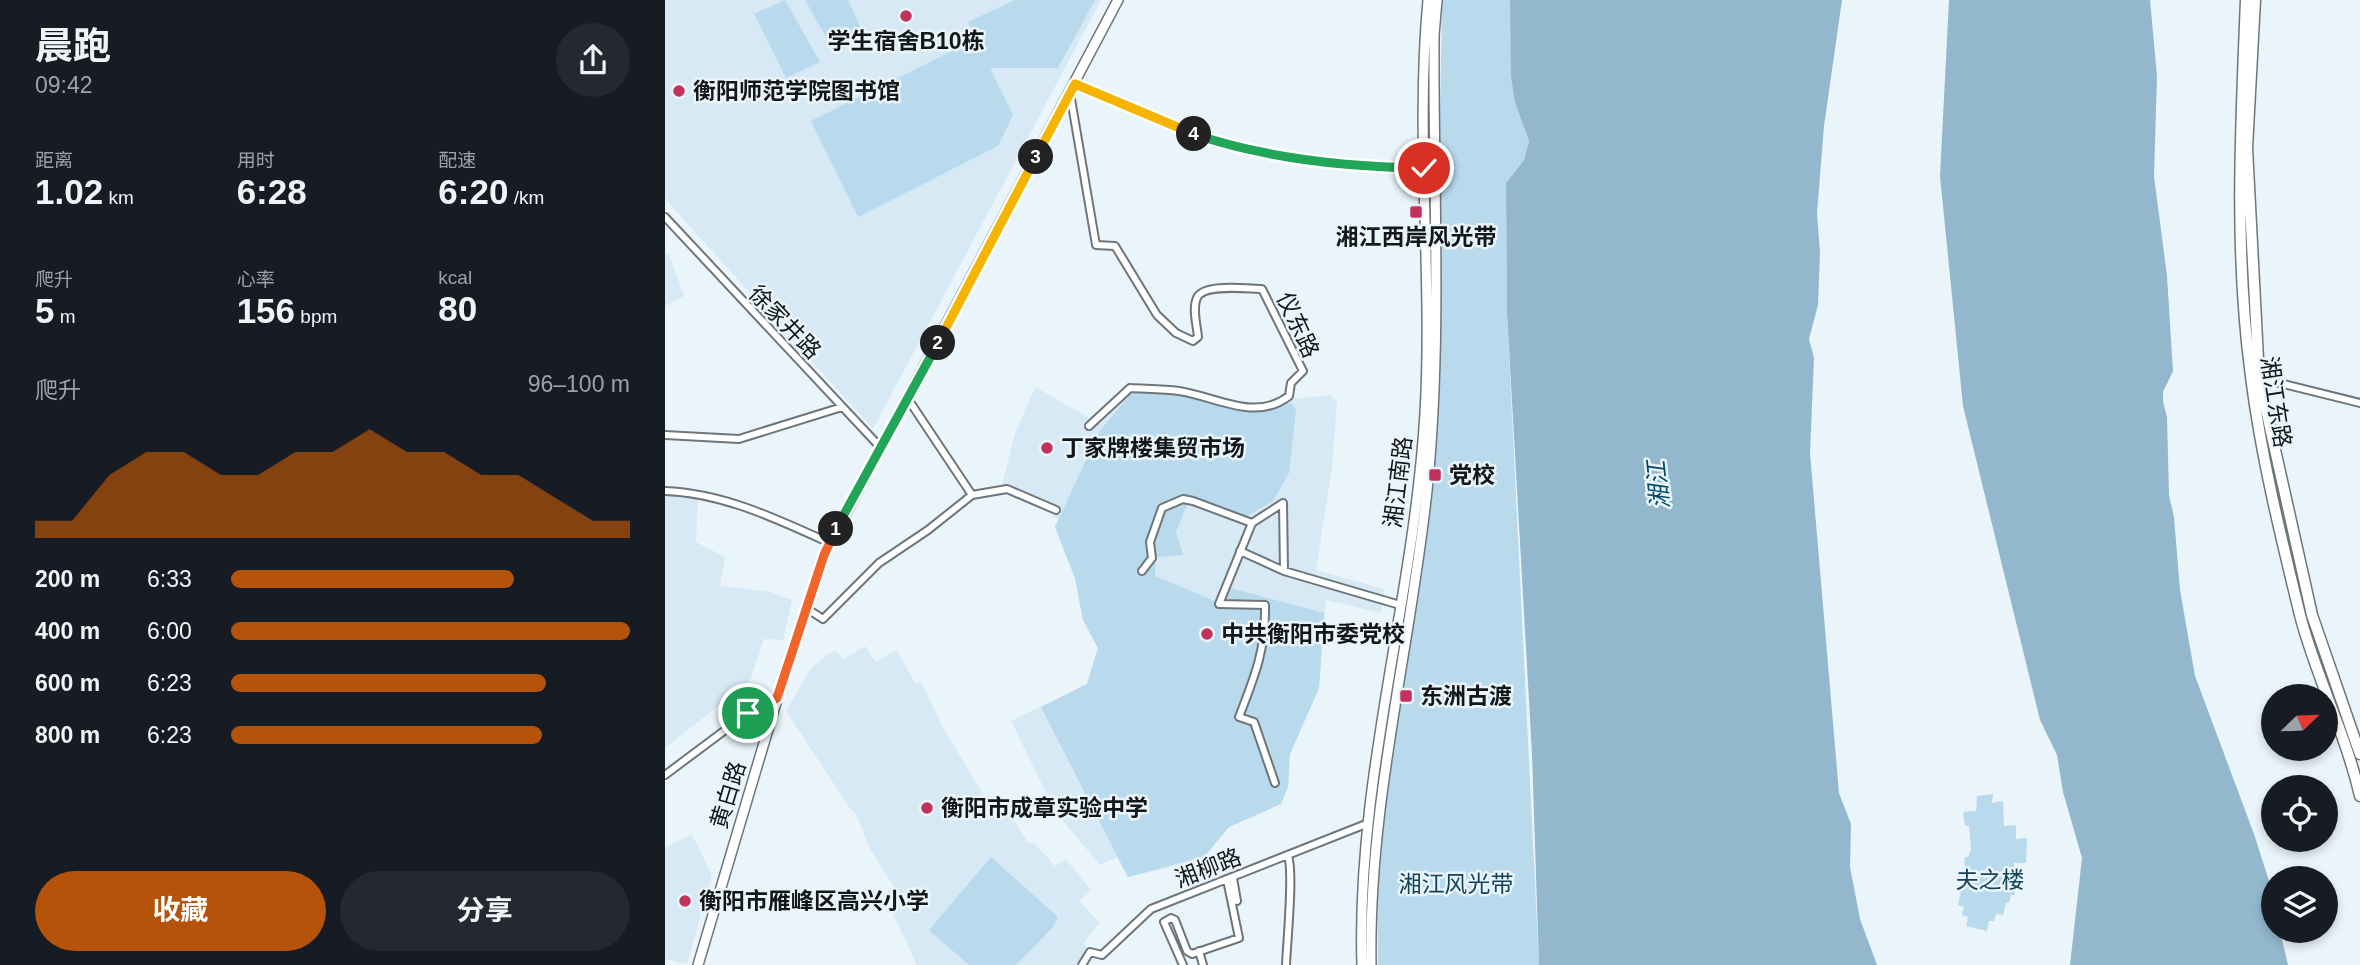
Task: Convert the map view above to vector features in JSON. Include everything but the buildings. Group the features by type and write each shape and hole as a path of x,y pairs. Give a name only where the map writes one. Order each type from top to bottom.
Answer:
{"main road":[{"name":"黄白路","path":"698,965 777,698 830,543 1118,0"},
{"name":"湘江南路","path":"1361,965 1360,916 1366,824 1419,483 1425,412 1424,168 1428,0"},
{"name":"湘江南路","path":"1371,965 1370,920 1379,800 1427,484 1434,412 1434,35 1437,0"},
{"name":"湘江东路","path":"2246,0 2240,149 2246,330 2251,377 2264,455 2301,618 2360,796"},
{"name":"湘江东路","path":"2255,0 2247,148 2259,378 2312,615 2360,754"}],"street":[{"path":"1075,84 1163,123 1219,143 1272,155 1384,167 1424,168"},
{"name":"仪东路","path":"1070,93 1096,245 1115,246 1157,315 1176,333 1193,341 1198,337 1196,306 1197,297 1202,291 1212,288 1262,289 1303,371 1291,383 1289,396 1275,407 1244,408 1180,391 1130,388 1089,426"},
{"name":"徐家井路","path":"665,217 881,448"},
{"path":"2259,378 2360,403"},
{"path":"908,399 972,495"},
{"path":"665,435 739,439 842,407"},
{"path":"806,608 823,619 879,563 928,530 972,495 1007,489 1056,510"},
{"path":"665,491 692,492 762,513 830,543"},
{"path":"1142,571 1152,558 1150,542 1162,508 1183,499 1252,523"},
{"path":"1275,783 1254,722 1239,717 1258,671 1266,640 1265,605 1219,604 1252,523 1283,503 1284,571"},
{"path":"1240,551 1284,571 1400,605"},
{"path":"665,775 748,713 777,698"},
{"name":"湘柳路","path":"1082,965 1090,952 1102,956 1151,909 1366,824"},
{"path":"1286,965 1288,885 1293,867 1288,856"},
{"path":"1183,965 1163,924 1165,920 1175,919 1187,951 1192,954 1239,938 1230,879"},
{"path":"1199,951 1203,965"}],"shaded area":[{"path":"665,0 1101,0 873,429 665,199"},
{"path":"669,254 684,296 665,306 665,255"},
{"name":"中共衡阳市委党校","path":"1035,387 1100,424 1134,390 1235,407 1248,413 1274,410 1294,399 1330,395 1337,402 1332,468 1316,570 1385,589 1381,613 1326,600 1319,688 1290,754 1288,787 1281,804 1229,827 1205,856 1171,867 1128,877 1117,857 1100,865 1056,813 1011,721 1087,684 1098,648 1083,620 1075,578 1055,527 1059,519 1052,517 1057,506 1002,485 1015,433"},
{"path":"665,492 698,495 696,542 725,557 720,586 767,591 792,600 783,640 764,639 750,681 665,748"},
{"name":"衡阳市成章实验中学","path":"865,646 876,662 896,650 916,684 921,681 942,726 990,805 1000,800 1028,842 1036,845 1055,866 1066,859 1091,891 1079,901 1100,923 1083,943 1088,949 1078,965 917,965 884,894 894,887 870,849 856,813 851,810 786,711 812,667 834,650 844,659"},
{"name":"衡阳市雁峰区高兴小学","path":"692,834 712,876 687,964 665,959 665,848"}],"green space":[{"path":"785,0 820,62 786,78 754,14"},
{"path":"805,0 848,0 866,39 835,53"},
{"path":"1015,0 1095,0 1058,68 990,68 1013,115 998,146 858,217 811,121 976,39 968,22"},
{"name":"湘江风光带","path":"1442,0 1510,0 1515,103 1529,141 1524,160 1506,183 1507,313 1539,965 1378,965 1377,870 1383,814 1434,467"},
{"name":"中共衡阳市委党校","path":"1134,390 1178,394 1237,409 1263,410 1291,403 1296,410 1289,473 1273,501 1247,516 1190,497 1176,532 1183,555 1156,557 1155,576 1217,602 1223,586 1324,613 1319,688 1290,754 1288,787 1281,804 1229,827 1205,856 1128,877 1041,707 1087,684 1098,648 1083,620 1075,578 1055,527 1099,432"},
{"name":"夫之楼","path":"1993,794 1992,803 2003,801 2004,826 2016,825 2016,839 2027,838 2026,863 2014,863 2017,883 2014,895 2011,895 2009,903 2006,903 2003,915 1996,914 1994,921 1989,921 1987,931 1966,926 1968,917 1962,915 1964,907 1958,905 1966,866 1965,857 1968,857 1971,850 1969,826 1965,826 1963,812 1976,811 1977,796"},
{"path":"991,857 1058,917 1053,927 1016,965 969,965 929,930"}],"water":[{"name":"湘江","path":"1510,0 1842,0 1824,126 1817,213 1820,253 1818,305 1809,339 1814,358 1810,453 1839,793 1851,824 1850,867 1860,919 1877,965 1539,965 1532,754 1507,313 1506,183 1524,160 1529,141 1515,103 1511,76"},
{"path":"1949,0 2150,0 2157,76 2154,176 2167,276 2173,371 2163,392 2163,401 2167,417 2169,495 2174,517 2180,590 2195,676 2264,866 2261,866 2261,943 2283,943 2288,965 2070,965 2082,858 2063,792 2057,755 2040,720 1963,406 1940,176"}],"place":[{"name":"学生宿舍B10栋","path":"906,16"},
{"name":"衡阳师范学院图书馆","path":"679,91"},
{"name":"湘江西岸风光带","path":"1416,212"},
{"name":"丁家牌楼集贸市场","path":"1047,448"},
{"name":"党校","path":"1435,475"},
{"name":"中共衡阳市委党校","path":"1207,634"},
{"name":"东洲古渡","path":"1406,696"},
{"name":"衡阳市成章实验中学","path":"927,808"},
{"name":"衡阳市雁峰区高兴小学","path":"685,901"}],"route":[{"path":"748,713 777,698 824,555 1075,84 1163,123 1219,143 1272,155 1384,167 1424,168"}]}
